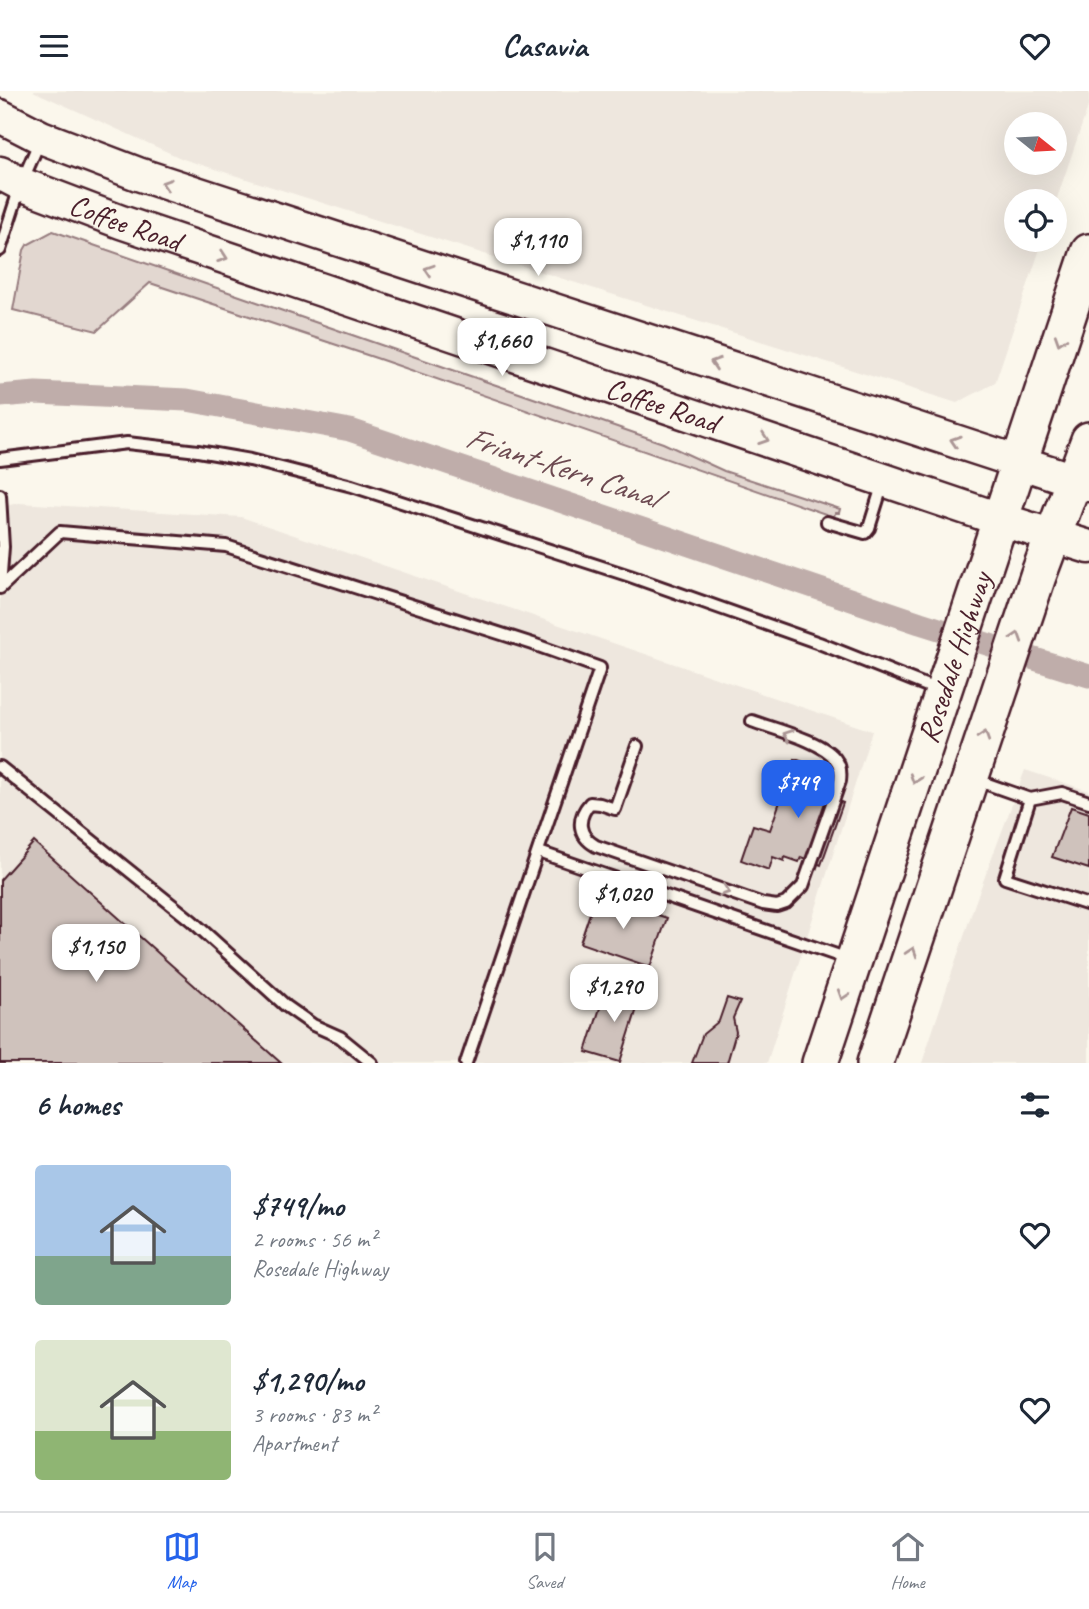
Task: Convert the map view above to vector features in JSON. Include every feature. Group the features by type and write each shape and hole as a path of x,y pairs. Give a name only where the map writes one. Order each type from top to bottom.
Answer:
{"main road":[{"name":"Coffee Road","path":"0,116 41,137 138,174 1082,483"},
{"name":"Coffee Road","path":"10,179 121,222 1089,547"},
{"name":"Rosedale Highway","path":"820,1063 1089,252"},
{"name":"Rosedale Highway","path":"875,1063 1032,593 1054,536 1082,483 1089,440"}],"lane":[{"path":"0,250 10,179 41,137"},
{"path":"0,460 127,443 198,451 276,466 352,486 630,576 820,643 948,680"},
{"path":"827,522 865,533 883,480"},
{"path":"0,495 3,547 0,588"},
{"path":"0,588 61,532 226,546 600,668 466,1063"},
{"path":"637,746 615,809 590,803 579,828 583,837 596,846 763,904 777,906 786,903 803,886 840,781 841,770 838,761 824,748 751,721"},
{"path":"0,767 192,921 286,1006 313,1025 340,1037 372,1063"},
{"path":"970,778 1030,799 1062,793 1089,802"},
{"path":"1030,799 1005,878 1089,905"},
{"path":"539,852 854,961"}],"shaded area":[{"path":"33,91 1089,91 1089,104 1068,166 1068,112 1004,112 1004,175 1065,175 1060,189 1004,189 1004,252 1039,252 995,383 957,403 183,159"},
{"path":"53,231 663,443 724,471 840,509 839,513 835,513 834,517 379,359 150,283 97,331 13,310 24,250 27,245"},
{"path":"19,503 241,517 872,731 767,1063 0,1063 0,507"},
{"path":"1025,770 1089,791 1089,1063 922,1063 975,903"}],"building":[{"path":"795,759 837,774 828,798 843,803 821,865 801,857 799,862 785,857 784,861 773,857 769,870 741,860 753,825 770,830"},
{"path":"1071,807 1089,813 1089,869 1052,857"},
{"path":"34,842 281,1063 0,1063 0,880"},
{"path":"596,895 667,918 650,967 580,943"},
{"path":"607,986 641,996 620,1062 586,1052"},
{"path":"727,998 740,1002 733,1018 736,1032 727,1063 692,1063 703,1034 719,1021"}],"waterway":[{"name":"Friant-Kern Canal","path":"0,396 36,393 187,400 350,430 920,623 1089,676"}]}
